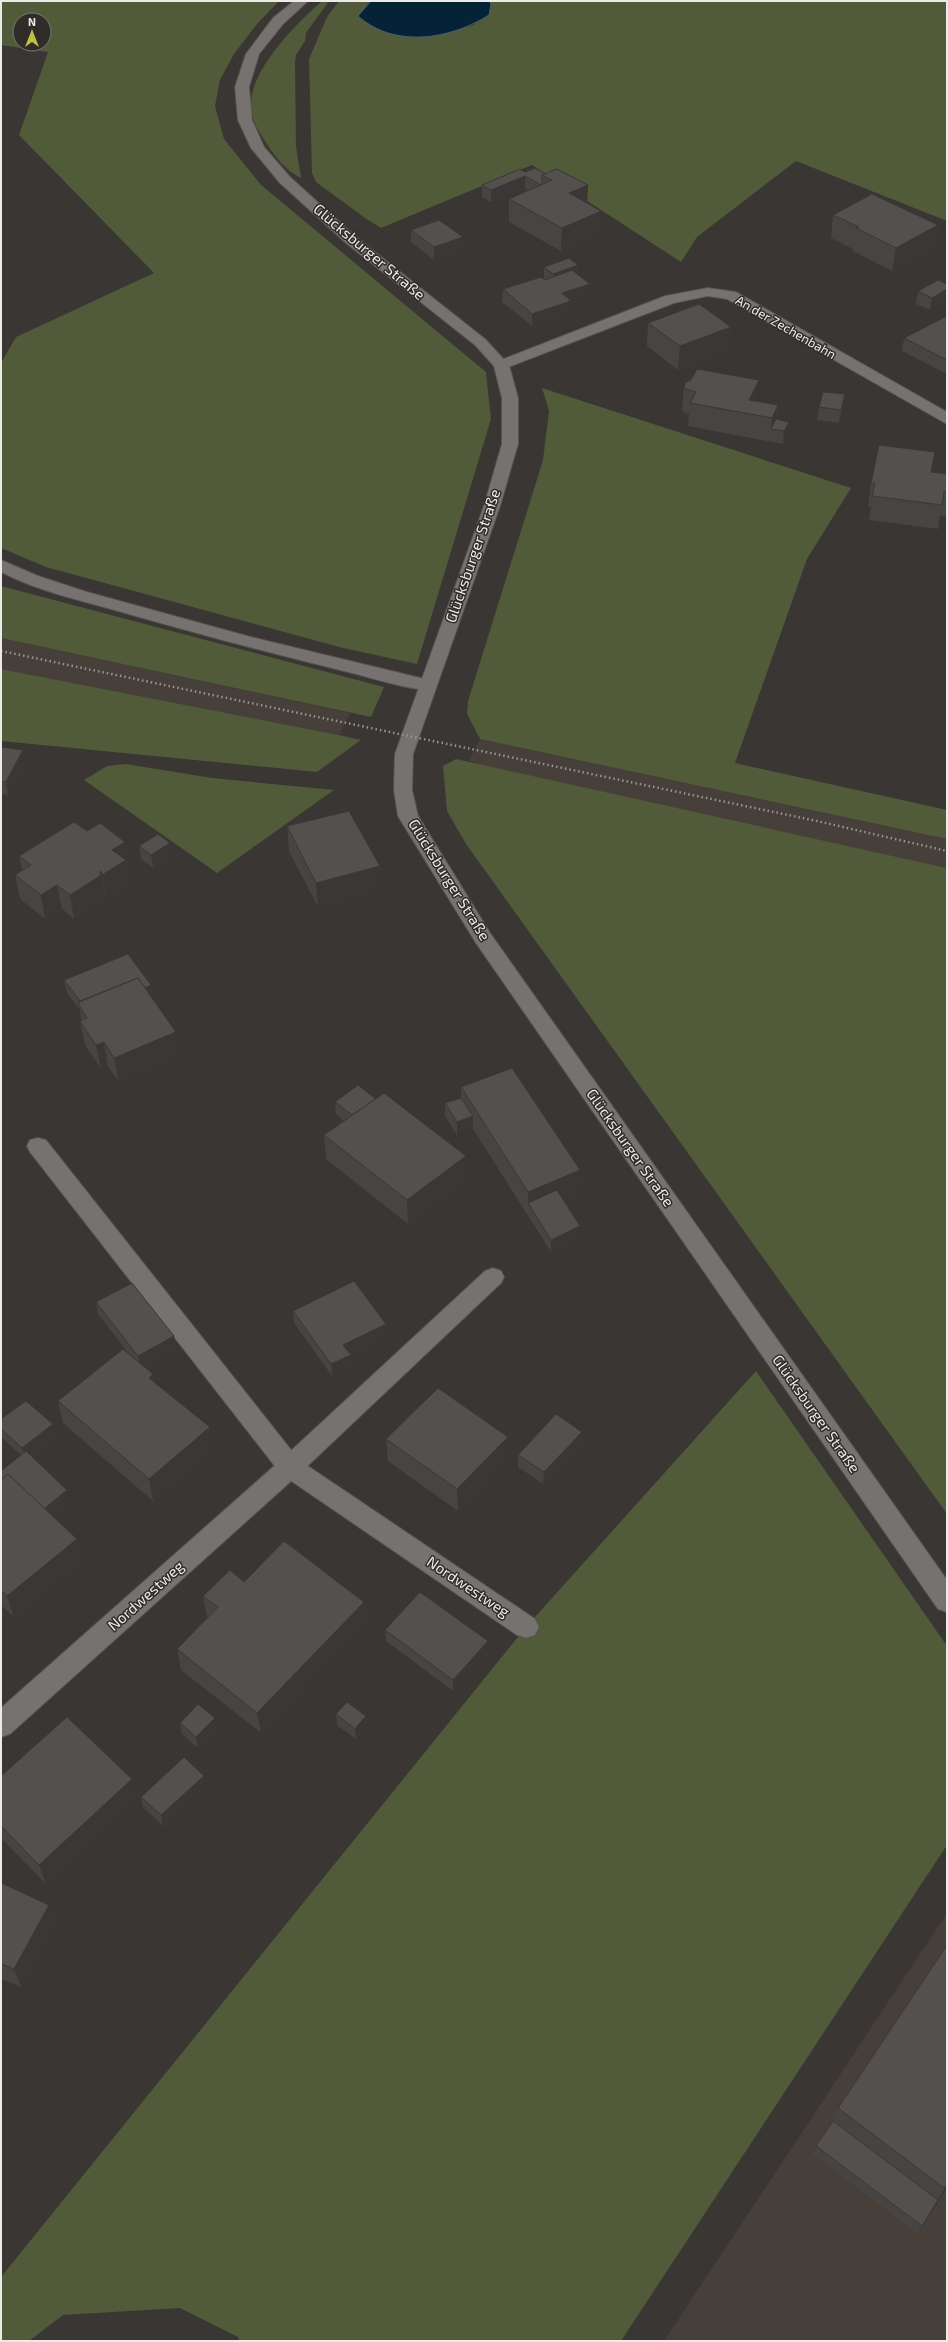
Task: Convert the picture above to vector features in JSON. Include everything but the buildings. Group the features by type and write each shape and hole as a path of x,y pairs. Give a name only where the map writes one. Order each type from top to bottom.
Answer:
{"main road":[{"name":"Glücksburger Straße","path":"302,1 278,21 253,54 242,86 245,120 258,148 285,180 351,240 480,342 501,365 510,398 510,444 492,506 427,685 404,754 403,790 408,816 483,938 947,1601"},
{"name":"An der Zechenbahn","path":"501,365 670,299 708,292 731,295 947,419"},
{"path":"1,565 20,576 59,589 181,624 427,685"},
{"path":"38,1146 290,1467"},
{"name":"Nordwestweg","path":"1,1725 290,1467 493,1278"},
{"name":"Nordwestweg","path":"290,1467 526,1627"}],"shaded area":[{"path":"1,638 350,713 339,735 1,669"},
{"path":"480,739 947,839 947,868 469,761"},
{"path":"947,1913 947,2341 664,2341"}],"green space":[{"path":"1,1 279,1 257,24 234,54 220,80 215,106 224,139 261,185 486,372 491,419 417,664 343,648 46,567 1,548 1,363 16,337 154,273 19,135 48,52 52,52 52,12 12,12 12,47 1,45"},
{"path":"322,1 329,1 306,33 305,41 296,55 295,63 296,146 301,178 282,164 259,132 251,108 252,94 257,79 265,64 276,49 287,35"},
{"path":"339,1 371,1 366,5 429,37 474,25 491,4 489,1 947,1 947,221 796,161 697,237 681,262 532,165 381,228 316,182 312,173 309,59 327,17"},
{"path":"542,388 851,488 807,559 735,763 947,810 947,839 480,739 467,714 468,701 543,460 549,411"},
{"path":"1,586 384,687 371,717 1,638"},
{"path":"1,669 361,740 317,772 1,741"},
{"path":"456,759 947,868 947,1514 466,844 447,811 443,766"},
{"path":"126,764 212,778 334,790 217,873 84,780 107,766"},
{"path":"756,1371 947,1646 947,1845 621,2341 239,2341 238,2337 180,2308 63,2315 29,2341 1,2341 1,2277 526,1627"}],"water":[{"path":"371,1 489,1 491,4 489,15 458,30 441,35 406,37 389,33 373,26 358,16"}],"railway":[{"path":"1,651 817,821 947,851"}]}
